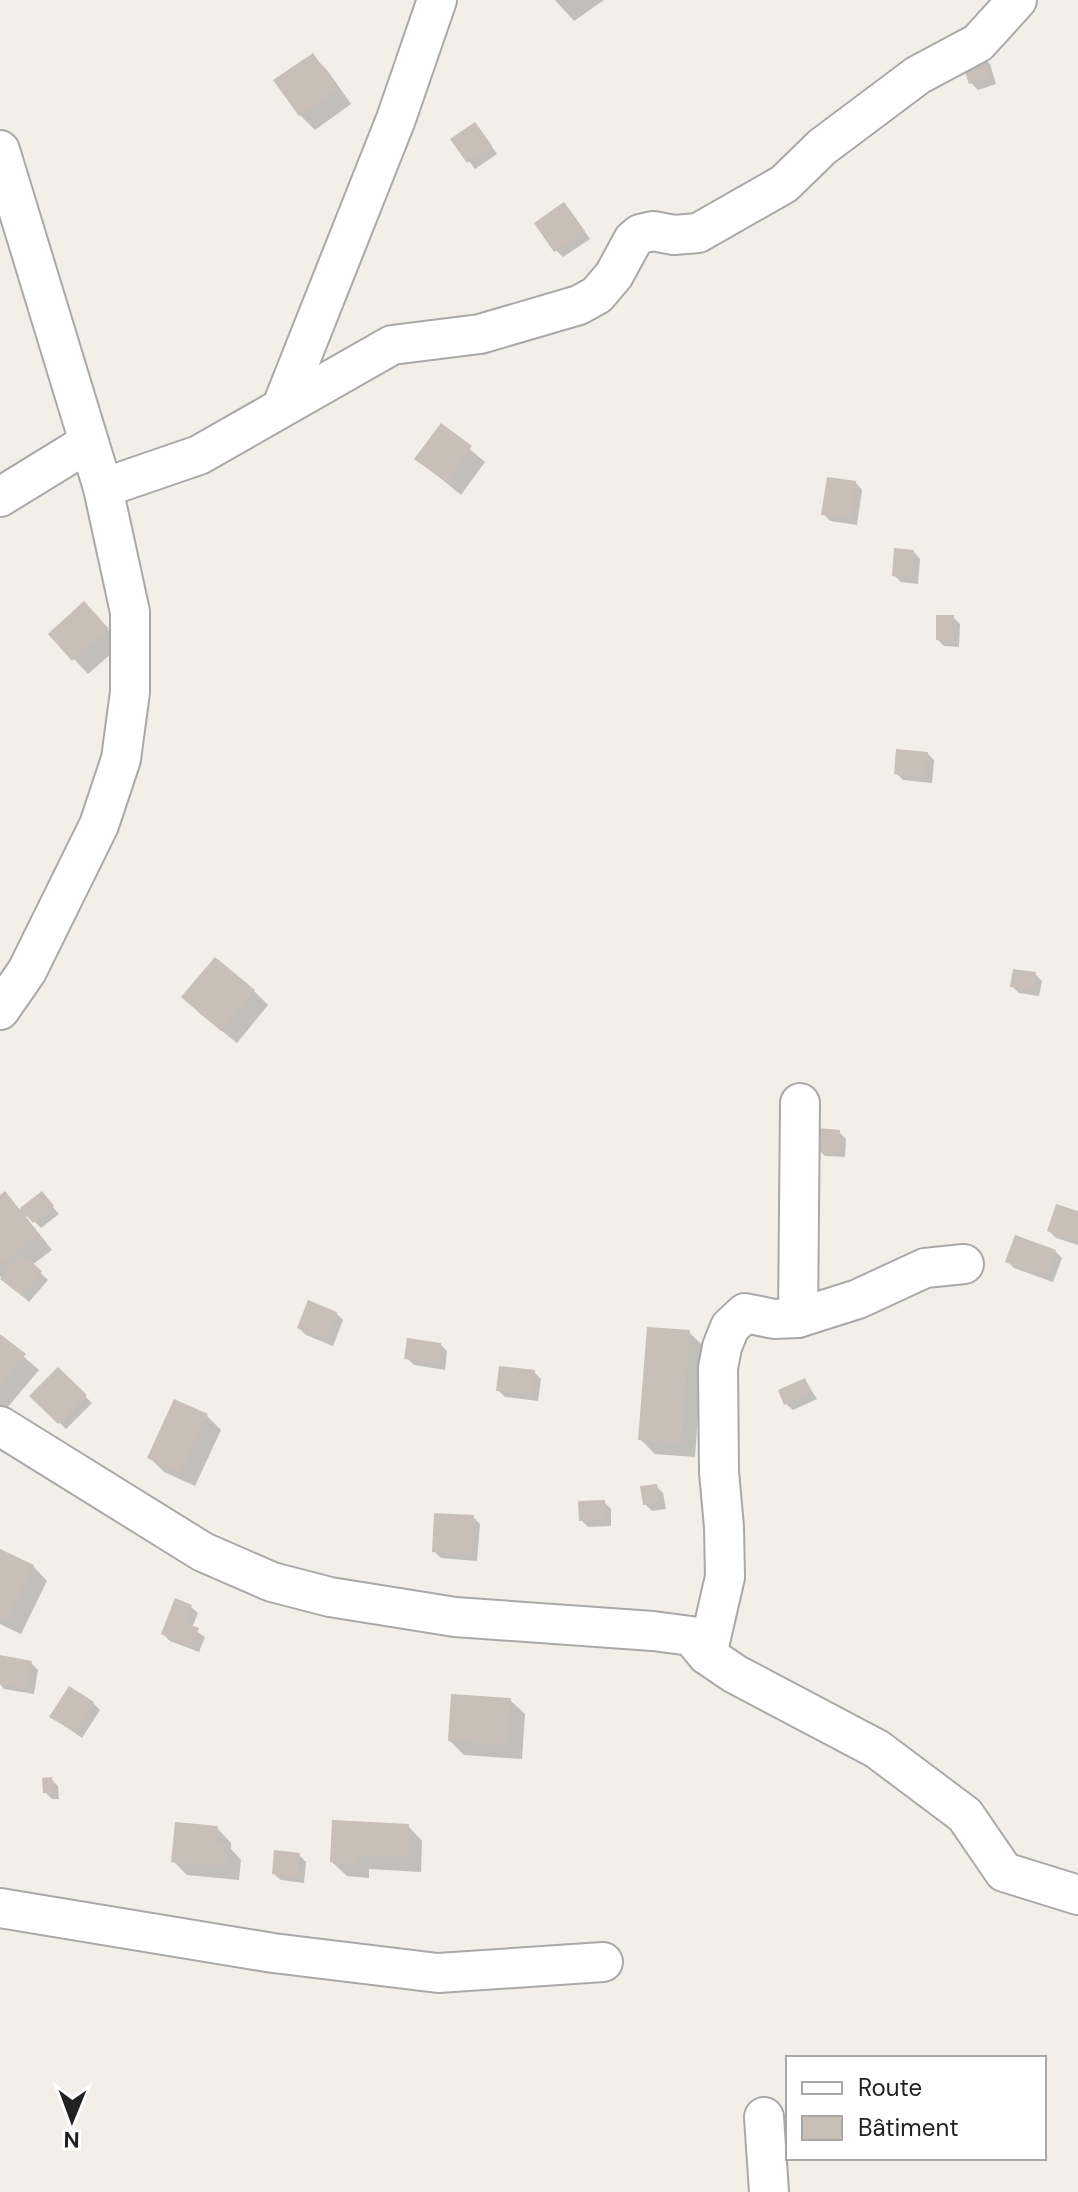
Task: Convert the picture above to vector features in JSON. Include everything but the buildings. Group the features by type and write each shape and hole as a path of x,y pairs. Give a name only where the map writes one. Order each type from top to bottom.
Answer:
{"street":[{"path":"282,406 396,119 437,0"},
{"path":"103,488 199,455 392,345 480,334 579,305 597,295 640,234 653,231 674,235 698,233 784,184 822,147 918,75 978,43 1017,0"},
{"path":"0,150 103,488 130,612 130,692 121,759 99,825 27,971 0,1010"},
{"path":"0,497 88,443"},
{"path":"798,1318 800,1103"},
{"path":"707,1655 725,1577 719,1472 718,1368 730,1327 745,1313 774,1319 798,1318 858,1299 925,1268 964,1264"},
{"path":"0,1426 203,1552 272,1582 330,1597 455,1617 691,1636 707,1655 735,1674 877,1749 965,1815 1004,1872 1078,1895"},
{"path":"0,1908 273,1953 438,1973 603,1962"},
{"path":"764,2117 769,2192"}]}
